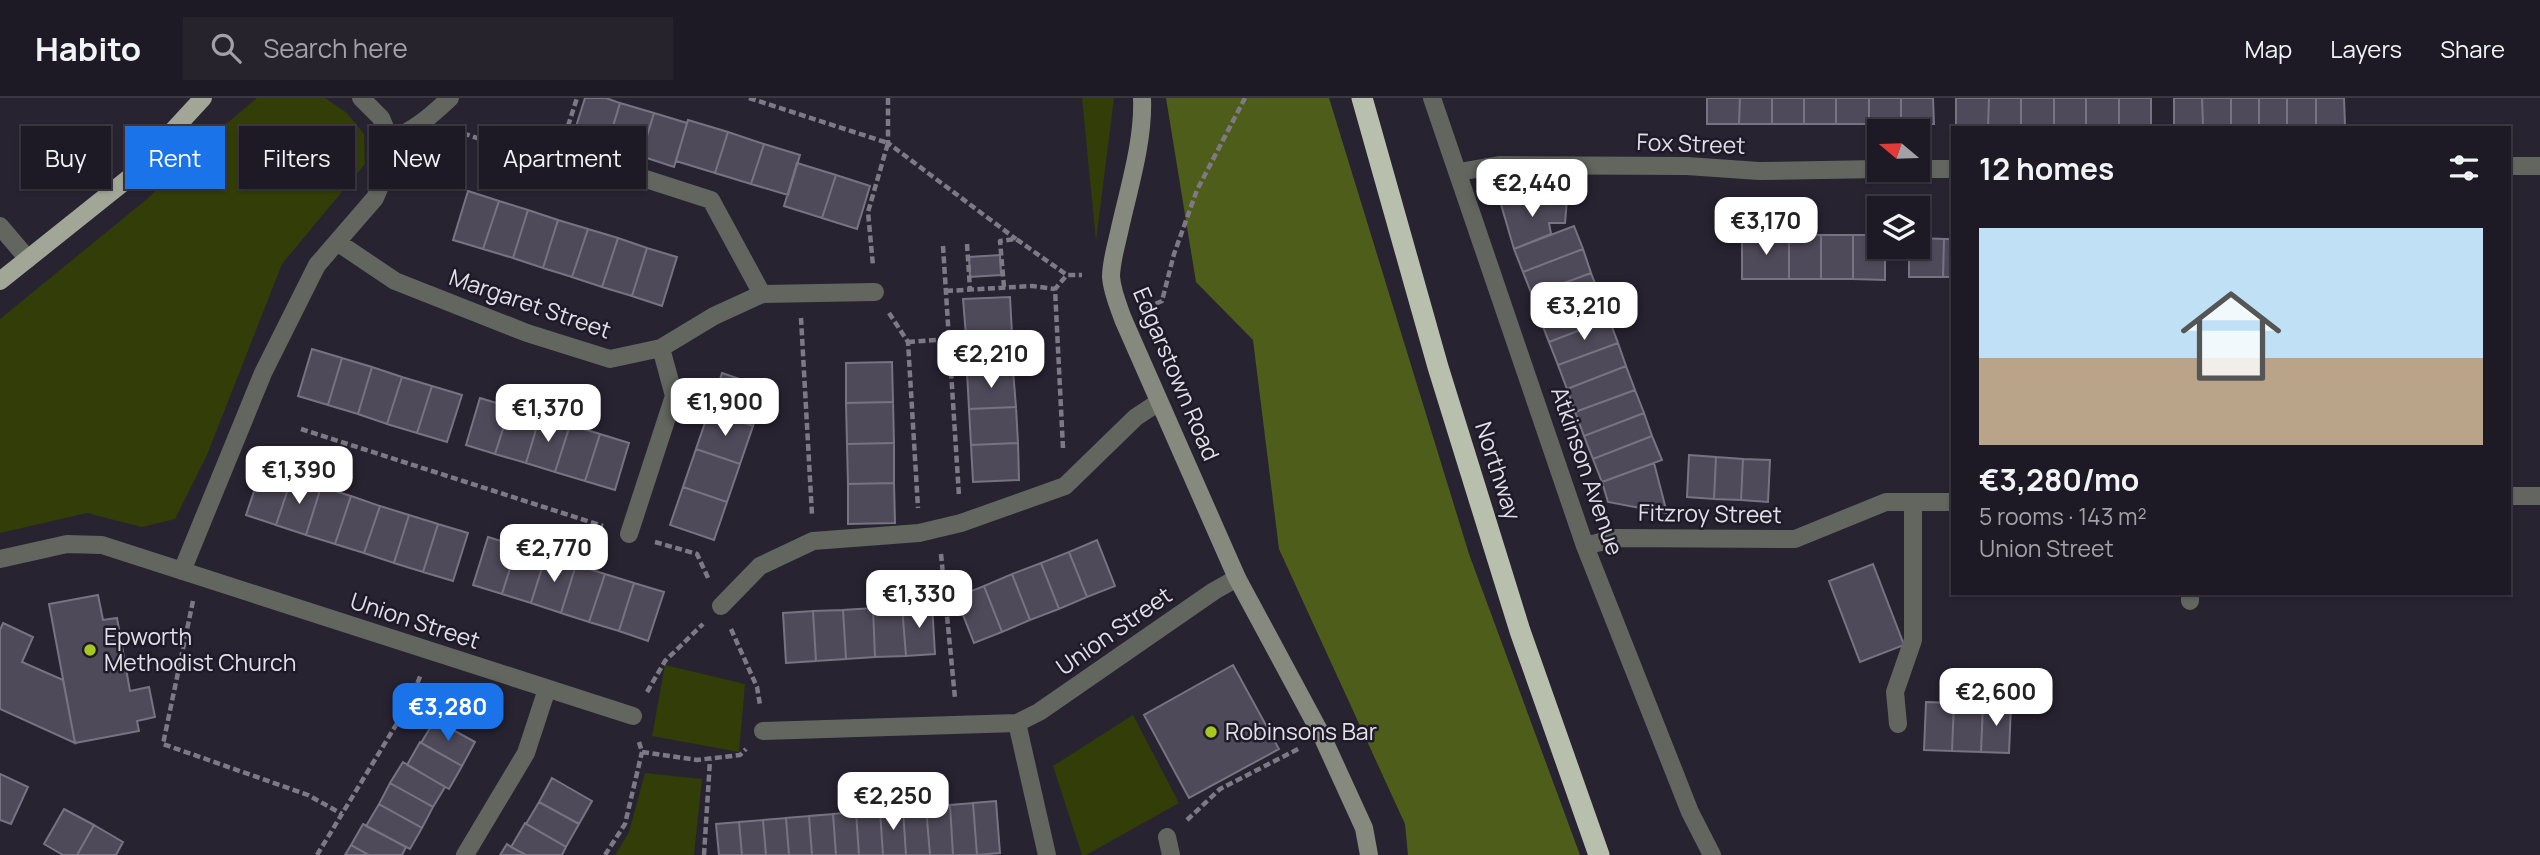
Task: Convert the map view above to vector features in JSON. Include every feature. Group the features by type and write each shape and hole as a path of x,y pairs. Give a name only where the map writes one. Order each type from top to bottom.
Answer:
{"highway":[{"name":"Northway","path":"1362,98 1438,367 1520,631 1599,855"}],"main road":[{"path":"0,281 129,178 203,98"},
{"name":"Edgarstown Road","path":"1142,98 1134,166 1111,276 1123,319 1237,578 1322,736 1364,828 1369,855"}],"street":[{"path":"361,98 381,118 384,126"},
{"path":"418,126 450,98"},
{"name":"Atkinson Avenue","path":"1432,98 1585,545 1690,811 1712,855"},
{"name":"Fox Street","path":"1459,172 1499,165 1687,166 1759,171 1867,169"},
{"path":"2511,166 2540,166"},
{"path":"1930,169 1951,169"},
{"path":"646,179 711,200 762,294"},
{"path":"190,574 263,373 317,265 375,198 379,189"},
{"path":"0,226 28,259"},
{"name":"Margaret Street","path":"337,242 395,281 527,333 610,359 661,348 714,316 762,294 876,292"},
{"path":"629,534 674,396 661,348"},
{"path":"721,606 760,566 813,541 919,533 961,523 1069,483 1136,418 1159,402"},
{"path":"2511,496 2540,496"},
{"name":"Fitzroy Street","path":"1585,545 1616,538 1794,540 1886,502 1951,502"},
{"path":"1898,724 1895,692 1913,640 1913,502"},
{"name":"Union Street","path":"0,559 67,544 102,545 633,716"},
{"name":"Union Street","path":"763,731 1017,723 1039,712 1214,591 1237,578"},
{"path":"466,855 526,753 547,689"},
{"path":"1017,723 1047,855"}],"path":[{"path":"749,98 888,143 1067,275 1082,275"},
{"path":"888,98 888,143 868,212 876,292 908,342 919,533"},
{"path":"1123,319 1162,301 1174,254 1198,190 1245,98"},
{"path":"426,121 479,139"},
{"path":"1004,287 1000,241 1016,239"},
{"path":"967,244 970,289"},
{"path":"943,246 961,523"},
{"path":"1067,275 1055,289 1065,473 1069,483"},
{"path":"946,291 1032,286 1055,289"},
{"path":"800,295 813,541"},
{"path":"908,342 949,339"},
{"path":"301,429 697,554 757,687 763,731 740,755 710,760 642,752"},
{"path":"939,528 958,726"},
{"path":"190,574 163,744 308,795 342,814"},
{"path":"606,855 625,824 642,752 633,716 665,661 721,606"},
{"path":"317,855 410,702 430,652"},
{"path":"1169,846 1220,789 1322,736"},
{"path":"704,855 710,760"}],"green space":[{"path":"257,98 325,98 347,113 364,134 365,164 355,176 355,126 239,126 239,189 344,189 282,264 207,455 175,519 142,527 87,513 0,533 0,319 157,189 225,189 224,126"},
{"path":"1082,98 1114,98 1096,241"},
{"path":"1166,98 1329,98 1469,554 1580,855 1408,855 1405,824 1279,549 1253,340 1196,282"},
{"path":"665,665 745,684 739,752 652,736"},
{"path":"1133,715 1179,803 1082,855 1053,766"},
{"path":"645,773 702,779 694,855 615,855 629,832"}],"building":[{"path":"585,98 606,98 620,103 613,126 576,126"},
{"path":"1707,98 1740,98 1739,124 1707,124"},
{"path":"1740,98 1772,98 1772,124 1739,124"},
{"path":"1772,98 1804,98 1804,124 1772,124"},
{"path":"1804,98 1836,98 1836,124 1804,124"},
{"path":"1836,98 1869,98 1867,124 1836,124"},
{"path":"1869,98 1901,98 1901,119 1869,119"},
{"path":"1901,98 1933,98 1934,124 1930,124 1930,119 1901,119"},
{"path":"1956,98 1989,98 1988,126 1956,126"},
{"path":"1989,98 2021,98 2021,126 1988,126"},
{"path":"2021,98 2054,98 2054,126 2021,126"},
{"path":"2054,98 2086,98 2086,126 2054,126"},
{"path":"2086,98 2119,98 2119,126 2086,126"},
{"path":"2119,98 2151,98 2151,126 2119,126"},
{"path":"2174,98 2202,98 2203,125 2174,126"},
{"path":"2202,98 2231,98 2231,125 2203,125"},
{"path":"2231,98 2259,98 2259,125 2231,125"},
{"path":"2259,98 2287,98 2287,125 2259,125"},
{"path":"2287,98 2316,98 2316,125 2287,125"},
{"path":"2316,98 2344,98 2345,125 2316,125"},
{"path":"620,103 654,113 646,139 646,126 613,126"},
{"path":"654,113 687,123 674,167 646,158 646,139"},
{"path":"688,120 728,132 715,173 676,161"},
{"path":"728,132 764,144 751,184 715,173"},
{"path":"764,144 800,155 788,195 751,184"},
{"path":"797,163 836,175 822,218 784,206"},
{"path":"836,175 870,186 857,229 822,218"},
{"path":"468,191 499,201 483,249 453,240"},
{"path":"1567,199 1565,223 1549,223 1551,234 1514,249 1500,201"},
{"path":"499,201 528,210 513,258 483,249"},
{"path":"528,210 558,220 543,268 513,258"},
{"path":"558,220 588,229 572,277 543,268"},
{"path":"1574,226 1583,249 1523,272 1514,249"},
{"path":"588,229 618,238 602,287 572,277"},
{"path":"1742,235 1789,235 1789,279 1742,279"},
{"path":"1789,235 1821,235 1821,279 1789,279"},
{"path":"1821,235 1853,235 1853,279 1821,279"},
{"path":"1853,235 1867,235 1867,259 1885,259 1885,280 1853,279"},
{"path":"618,238 647,248 632,296 602,287"},
{"path":"1930,238 1944,239 1943,277 1909,277 1909,259 1930,259"},
{"path":"1944,239 1951,239 1951,277 1943,277"},
{"path":"647,248 677,257 662,306 632,296"},
{"path":"1583,249 1591,273 1532,295 1523,272"},
{"path":"1000,255 1001,275 970,277 969,257"},
{"path":"1591,273 1600,296 1540,319 1532,295"},
{"path":"1600,296 1609,319 1549,342 1540,319"},
{"path":"1010,297 1012,334 966,336 963,299"},
{"path":"1609,319 1618,343 1558,365 1549,342"},
{"path":"1012,334 1013,370 967,372 966,336"},
{"path":"1618,343 1626,366 1567,389 1558,365"},
{"path":"312,349 342,358 328,405 298,396"},
{"path":"342,358 372,367 358,414 328,405"},
{"path":"892,362 893,402 846,403 846,363"},
{"path":"1626,366 1635,390 1575,412 1567,389"},
{"path":"372,367 402,377 387,424 358,414"},
{"path":"1013,370 1016,407 969,409 967,372"},
{"path":"722,373 766,388 753,426 709,411"},
{"path":"402,377 432,386 417,433 387,424"},
{"path":"432,386 462,395 447,442 417,433"},
{"path":"1635,390 1644,413 1584,436 1575,412"},
{"path":"480,398 510,407 495,454 466,445"},
{"path":"893,402 894,443 847,444 846,403"},
{"path":"510,407 540,416 526,463 495,454"},
{"path":"1016,407 1018,443 971,445 969,409"},
{"path":"709,411 753,426 740,464 696,449"},
{"path":"1644,413 1652,436 1593,459 1584,436"},
{"path":"540,416 570,425 555,472 526,463"},
{"path":"570,425 600,434 585,481 555,472"},
{"path":"600,434 629,443 615,490 585,481"},
{"path":"1652,436 1662,460 1602,482 1593,459"},
{"path":"894,443 894,483 848,484 847,444"},
{"path":"1018,443 1019,480 973,482 971,445"},
{"path":"696,449 740,464 727,502 683,487"},
{"path":"1689,455 1716,457 1714,499 1687,497"},
{"path":"1716,457 1743,459 1741,500 1714,499"},
{"path":"1743,459 1770,460 1768,502 1741,500"},
{"path":"1654,463 1667,513 1608,502 1602,482"},
{"path":"262,468 292,477 276,525 246,515"},
{"path":"292,477 321,487 306,535 276,525"},
{"path":"894,483 895,523 848,524 848,484"},
{"path":"321,487 351,496 335,544 306,535"},
{"path":"683,487 727,502 714,540 670,525"},
{"path":"351,496 380,506 364,553 335,544"},
{"path":"380,506 409,515 394,563 364,553"},
{"path":"409,515 438,524 423,572 394,563"},
{"path":"438,524 468,533 453,581 423,572"},
{"path":"488,537 517,546 502,594 473,585"},
{"path":"1097,540 1115,586 1087,597 1069,552"},
{"path":"517,546 546,555 531,603 502,594"},
{"path":"1069,552 1087,597 1059,609 1041,563"},
{"path":"546,555 576,565 561,613 531,603"},
{"path":"1041,563 1059,609 1030,620 1012,574"},
{"path":"1873,564 1904,645 1860,662 1829,581"},
{"path":"576,565 605,574 589,622 561,613"},
{"path":"605,574 634,583 619,631 589,622"},
{"path":"1012,574 1030,620 1002,632 984,586"},
{"path":"634,583 664,592 648,641 619,631"},
{"path":"984,586 1002,632 974,643 956,597"},
{"name":"Epworth Methodist Church","path":"98,595 103,620 117,618 130,691 149,687 155,717 137,721 139,731 75,743 49,604"},
{"path":"932,604 935,654 906,656 902,606"},
{"path":"902,606 906,656 875,657 873,608"},
{"path":"873,608 875,657 846,659 843,610"},
{"path":"843,610 846,659 816,661 813,611"},
{"path":"813,611 816,661 786,663 783,613"},
{"path":"3,623 33,637 22,662 63,680 75,743 0,709 0,630"},
{"name":"Robinsons Bar","path":"1233,665 1279,749 1189,798 1144,715"},
{"path":"1926,702 1954,703 1952,751 1924,750"},
{"path":"1954,703 1983,704 1981,752 1952,751"},
{"path":"1983,704 2011,705 2009,753 1981,752"},
{"path":"435,720 475,742 462,766 421,743"},
{"path":"420,742 462,766 449,789 407,765"},
{"path":"403,762 445,787 433,807 390,783"},
{"path":"0,774 28,787 11,824 0,820"},
{"path":"552,778 592,801 579,824 539,802"},
{"path":"390,783 433,807 422,828 379,804"},
{"path":"996,801 1000,853 977,855 973,803"},
{"path":"539,802 579,824 566,847 526,824"},
{"path":"973,803 977,855 953,855 950,805"},
{"path":"379,804 422,828 410,849 366,826"},
{"path":"950,805 953,855 930,855 926,807"},
{"path":"926,807 930,855 906,855 903,809"},
{"path":"64,809 94,825 77,855 63,855 44,844"},
{"path":"903,809 906,855 883,855 880,811"},
{"path":"880,811 883,855 859,855 856,812"},
{"path":"856,812 859,855 836,855 833,814"},
{"path":"833,814 836,855 812,855 809,816"},
{"path":"809,816 812,855 789,855 786,818"},
{"path":"786,818 789,855 766,855 763,820"},
{"path":"763,820 766,855 742,855 739,822"},
{"path":"739,822 742,855 719,855 716,824"},
{"path":"525,823 566,847 562,855 526,855 511,847"},
{"path":"363,824 406,847 402,855 369,855 351,845"},
{"path":"94,825 123,842 116,855 77,855"},
{"path":"507,844 511,847 526,855 500,855"},
{"path":"351,845 369,855 345,855"}],"place":[{"name":"Epworth Methodist Church","path":"90,650"},
{"name":"Robinsons Bar","path":"1211,732"}]}
